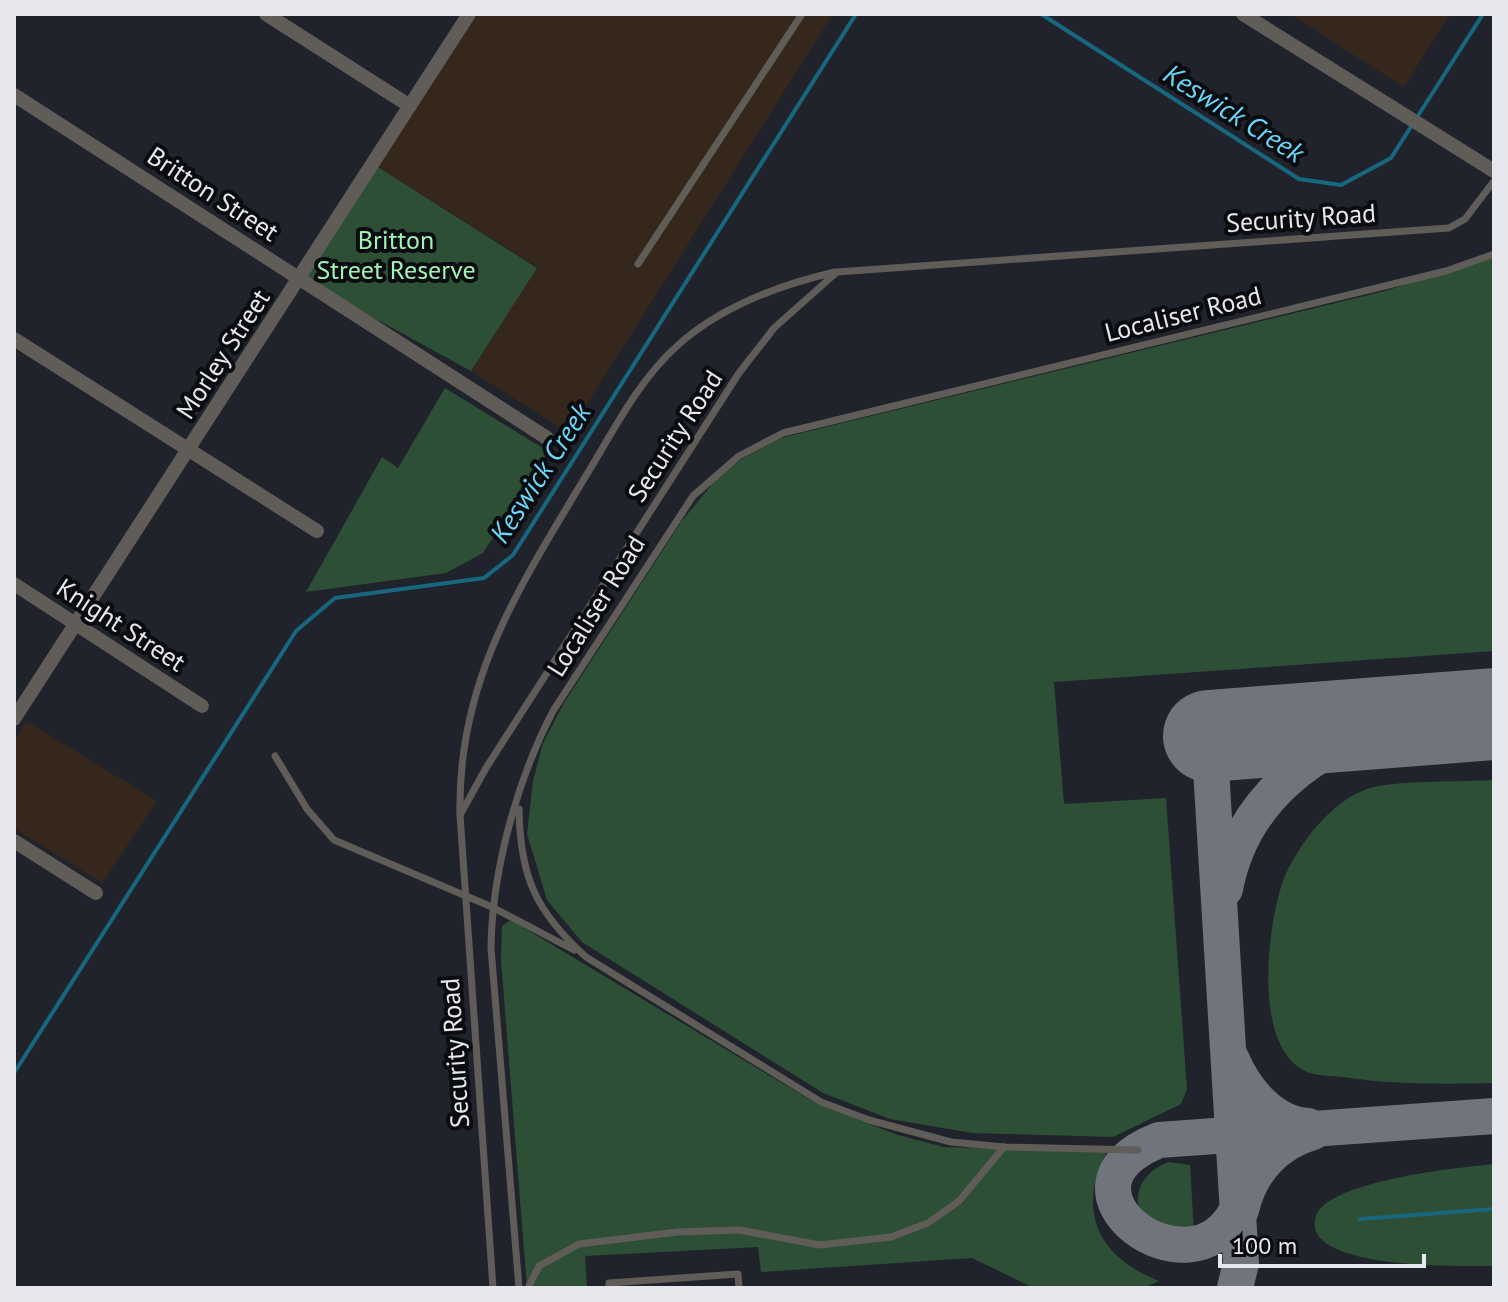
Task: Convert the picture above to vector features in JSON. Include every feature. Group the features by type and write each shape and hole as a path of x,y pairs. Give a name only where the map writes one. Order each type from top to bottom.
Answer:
{"street":[{"path":"266,14 410,106"},
{"name":"Morley Street","path":"14,719 469,14"},
{"path":"1248,15 1494,171"},
{"name":"Britton Street","path":"14,95 547,438"},
{"path":"14,339 317,531"},
{"name":"Knight Street","path":"14,584 202,706"},
{"path":"14,841 96,893"}],"lane":[{"path":"638,264 802,14"},
{"name":"Security Road","path":"493,1288 463,894 460,815 486,768 739,373 774,328 837,272 1449,228 1465,219 1494,181"},
{"name":"Localiser Road","path":"519,1288 491,948 492,907 536,743 553,711 671,526 715,474 761,443 825,422 1446,271 1494,254"},
{"path":"460,815 462,744 492,644 514,597 638,391 678,345 731,309 801,280 837,272"},
{"path":"275,756 307,809 334,840 492,907 586,957 821,1102 915,1134 1004,1147 1138,1150"},
{"path":"519,802 522,856 537,901 558,931 586,957"},
{"path":"528,1288 539,1266 579,1244 677,1232 739,1230 820,1245 891,1237 928,1223 952,1207 1004,1147"},
{"path":"609,1288 609,1283 738,1274 739,1288"}],"shaded area":[{"path":"471,14 833,14 569,433 471,371 537,267 373,164"},
{"path":"1290,14 1450,14 1404,87"},
{"path":"26,721 157,801 102,883 14,828 14,741"}],"green space":[{"name":"Britton Street Reserve","path":"373,164 537,268 471,371 301,278"},
{"path":"1494,257 1494,651 1054,682 1064,804 1166,798 1187,1089 1181,1104 1113,1137 972,1133 890,1119 823,1093 582,942 547,900 527,834 533,781 543,743 564,703 681,522 714,482 742,459 781,438 1385,291"},
{"path":"445,388 549,452 483,553 446,573 306,592 382,457 398,468"},
{"path":"1494,780 1494,1083 1400,1083 1307,1072 1290,1059 1278,1038 1268,985 1277,901 1297,854 1328,814 1367,789 1410,783"},
{"path":"511,920 817,1104 898,1135 944,1147 1107,1152 1093,1194 1098,1230 1121,1259 1159,1281 1143,1288 1034,1288 972,1258 761,1272 758,1247 585,1256 587,1288 527,1288 501,960 502,926"},
{"path":"1169,1162 1190,1165 1194,1232 1175,1235 1160,1232 1148,1224 1140,1212 1138,1198 1141,1184 1152,1172"},
{"path":"1494,1164 1494,1266 1388,1262 1332,1247 1317,1234 1316,1216 1325,1204 1344,1194 1397,1178"}],"waterway":[{"name":"Keswick Creek","path":"14,1073 296,631 335,598 484,578 513,555 856,14"},
{"name":"Keswick Creek","path":"1041,14 1299,179 1341,185 1391,158 1483,14"},
{"path":"1360,1219 1494,1209"}],"taxiway":[{"path":"1225,889 1234,856 1248,827 1265,802 1287,780 1339,744 1399,720"},
{"path":"1209,736 1241,1263 1235,1288"},
{"path":"1231,1058 1260,1103 1282,1119 1308,1126"},
{"path":"1237,1210 1215,1235 1188,1245 1160,1241 1135,1228 1118,1208 1113,1184 1125,1161 1159,1140 1494,1116"},
{"path":"1241,1210 1251,1183 1266,1160 1287,1143 1313,1132"}],"runway":[{"path":"1209,736 1494,714"}]}
